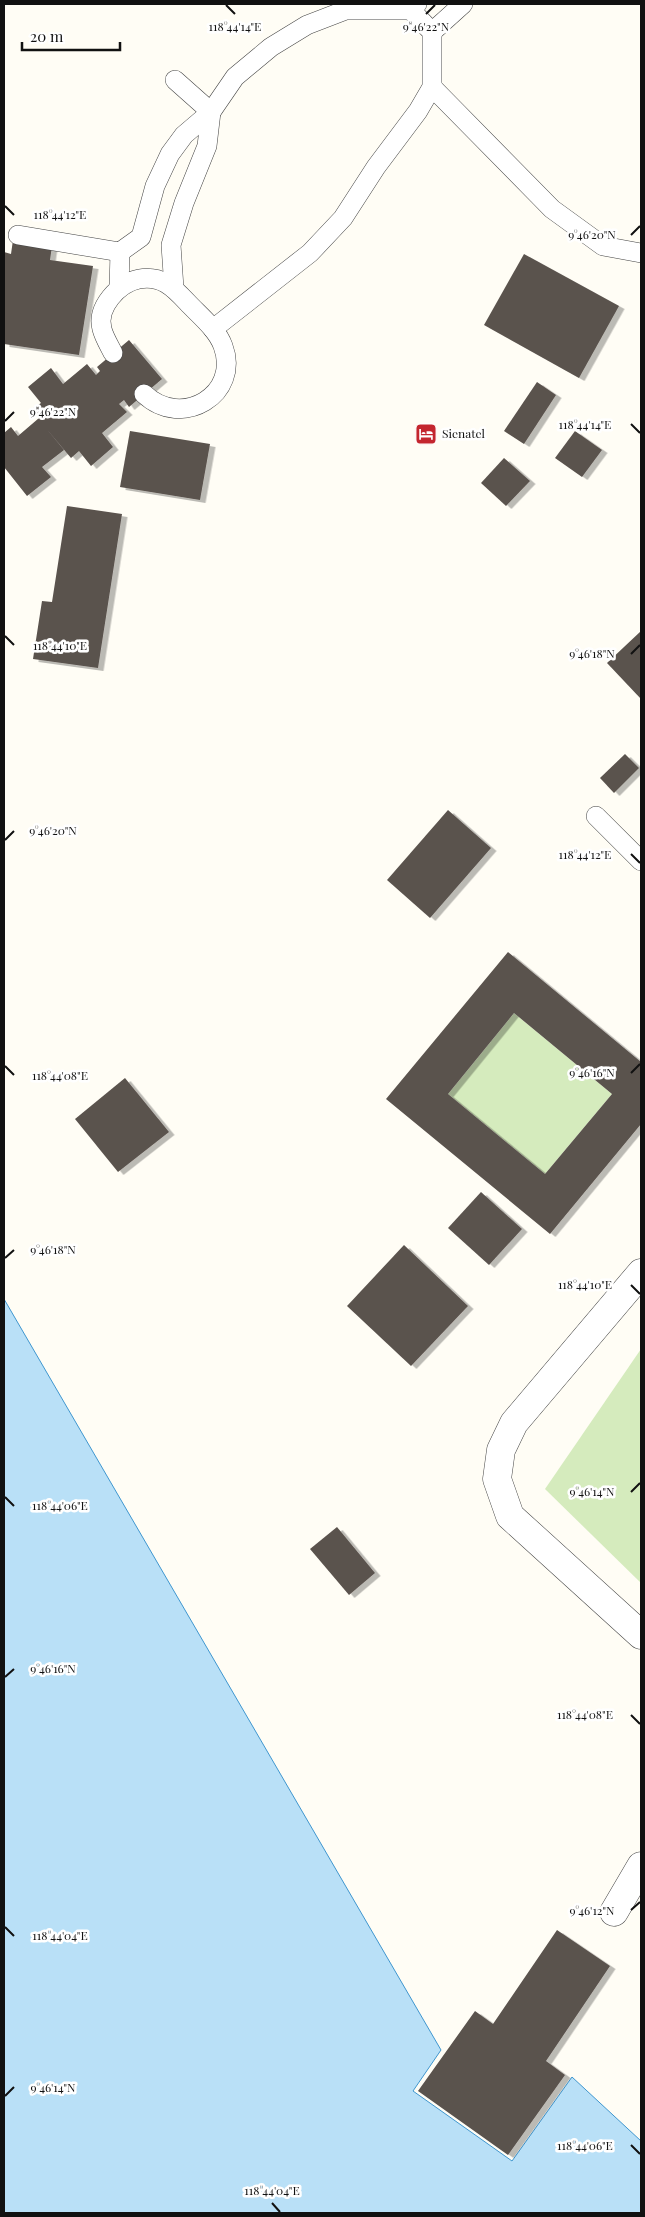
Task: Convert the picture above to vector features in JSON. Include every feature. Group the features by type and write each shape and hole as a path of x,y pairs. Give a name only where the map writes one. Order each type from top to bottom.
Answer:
{"street":[{"path":"641,1273 514,1423 501,1450 498,1479 510,1516 641,1635"},
{"path":"614,1912 641,1866"}],"lane":[{"path":"432,32 463,4"},
{"path":"18,235 120,252 141,237 155,186 170,154 184,135 211,112 235,77 271,48 307,25 346,10 414,7 432,32 432,87 418,111 376,167 343,218 332,231 310,253 213,329"},
{"path":"175,80 211,112"},
{"path":"432,87 552,209 603,246 641,253"},
{"path":"174,288 171,245 184,203 207,146 211,112"},
{"path":"141,237 171,245"},
{"path":"119,288 120,252"},
{"path":"113,353 101,328 103,312 109,299 119,288 132,280 146,278 161,279 174,288 213,329 223,346 226,360 224,375 218,388 208,399 196,407 181,410 153,403 144,394"},
{"path":"596,816 641,861"}],"green space":[{"path":"514,1013 612,1094 545,1174 448,1094"},
{"path":"641,1349 641,1583 545,1489"}],"water":[{"path":"4,1299 441,2050 413,2091 512,2161 572,2077 641,2141 641,2213 4,2213"}],"building":[{"path":"13,240 52,246 50,260 93,266 79,355 4,344 4,252 11,254"},
{"path":"524,254 619,306 579,378 484,325"},
{"path":"129,340 162,379 129,407 124,400 119,404 127,412 102,433 113,447 91,466 79,451 71,458 45,427 64,450 42,467 51,477 27,496 4,467 4,433 11,427 18,436 39,418 32,409 41,403 28,387 51,368 63,384 87,364 96,375 100,371 97,367"},
{"path":"537,382 556,395 524,444 504,431"},
{"path":"130,431 210,444 200,500 120,487"},
{"path":"575,431 602,450 582,477 555,458"},
{"path":"504,458 530,481 506,506 481,483"},
{"path":"67,506 122,514 98,668 33,659 42,601 52,602"},
{"path":"641,631 641,699 607,663"},
{"path":"625,754 639,768 614,793 600,778"},
{"path":"448,810 491,848 430,918 387,880"},
{"path":"508,952 641,1062 641,1124 550,1234 386,1099","holes":["514,1013 612,1094 545,1174 448,1094"]},
{"path":"125,1078 169,1132 118,1172 75,1119"},
{"path":"481,1192 522,1229 489,1265 448,1228"},
{"path":"404,1245 468,1306 411,1366 347,1306"},
{"path":"337,1527 375,1573 349,1595 310,1549"},
{"path":"557,1930 610,1966 546,2061 565,2075 508,2155 418,2091 475,2011 493,2024"}],"place":[{"name":"Sienatel","path":"426,434"}]}
